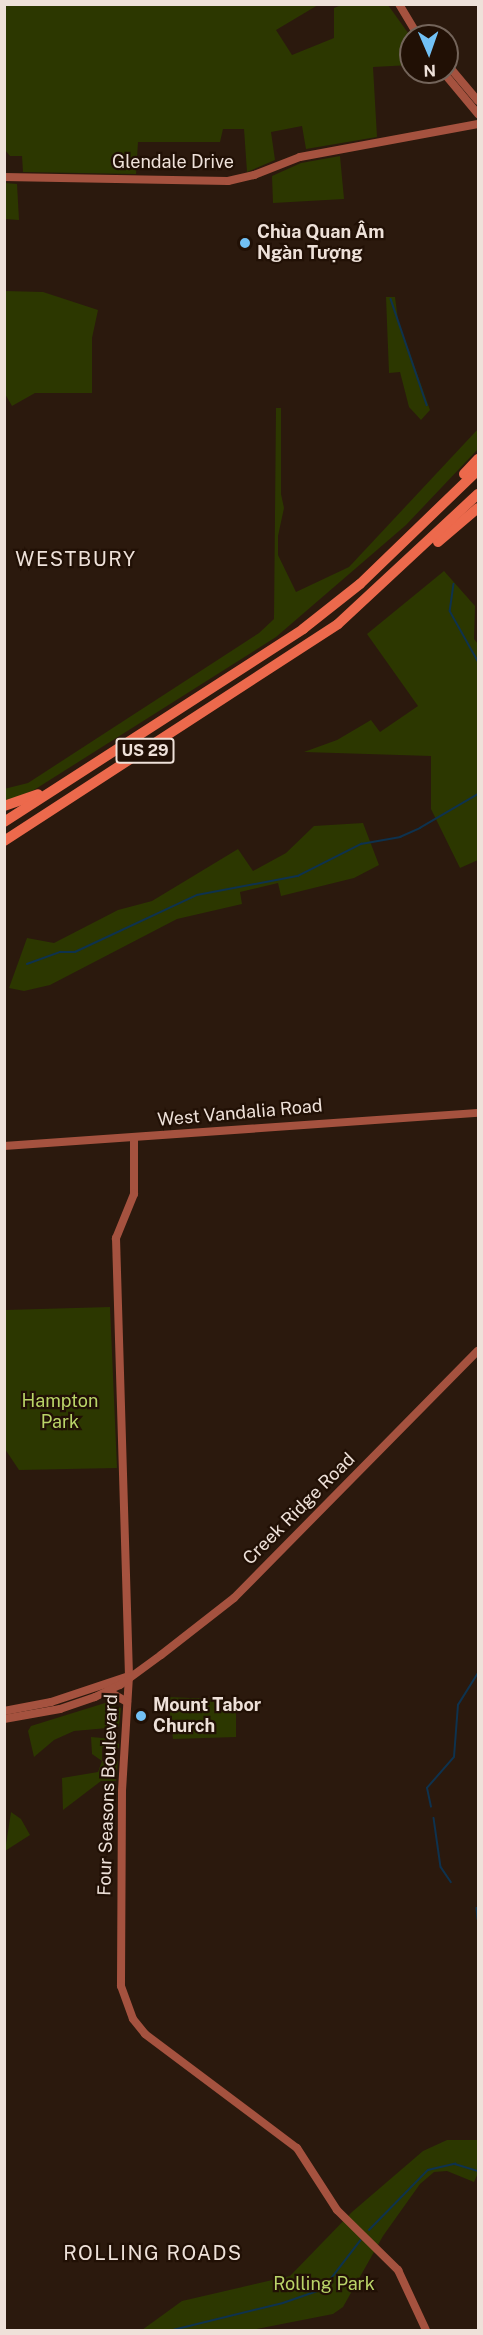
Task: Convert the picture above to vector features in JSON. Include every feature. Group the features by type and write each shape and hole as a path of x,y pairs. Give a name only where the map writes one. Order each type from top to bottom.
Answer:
{"highway":[{"path":"447,501 456,482 478,459"},
{"name":"US 29","path":"4,822 303,629 360,584 478,470"},
{"name":"US 29","path":"4,841 300,652 395,575 478,494"},
{"path":"395,575 478,508"},
{"path":"4,806 32,796 73,772 96,763"},
{"path":"4,850 21,831"}],"street":[{"path":"401,9 410,24"},
{"path":"401,9 414,24"},
{"path":"459,78 478,101"},
{"path":"453,84 478,114"},
{"name":"Glendale Drive","path":"4,177 228,181 254,176 300,157 478,124"},
{"name":"West Vandalia Road","path":"4,1146 134,1139 251,1127 478,1113"},
{"name":"Four Seasons Boulevard","path":"134,1139 134,1194 117,1228 116,1268 129,1676 121,1986 133,2019 159,2046 297,2148 337,2210 398,2270 426,2331"},
{"name":"Creek Ridge Road","path":"4,1719 60,1709 108,1691 234,1598 478,1351"},
{"name":"Creek Ridge Road","path":"4,1711 51,1702 129,1676"},
{"path":"108,1691 127,1702"}],"green space":[{"path":"4,5 318,5 276,30 292,55 334,38 334,8 341,5 388,5 402,24 399,24 399,66 373,67 377,137 306,149 302,126 271,132 275,160 247,172 244,129 223,129 220,142 138,142 136,174 23,172 22,156 10,156 5,150"},
{"path":"340,156 344,199 273,203 272,176 301,163"},
{"path":"5,183 17,184 19,220 5,219"},
{"path":"5,291 43,292 98,310 92,338 92,393 35,393 12,406 5,394"},
{"path":"386,297 395,297 398,320 430,410 421,420 409,407 400,372 389,373"},
{"path":"276,408 281,408 281,494 284,508 278,536 278,555 296,592 349,567 478,429 478,449 406,525 276,637 34,790 5,802 4,789 28,783 259,633 274,619"},
{"path":"444,571 475,606 474,639 478,644 478,860 460,868 431,809 431,756 304,752 337,740 371,720 380,732 418,706 367,634"},
{"path":"363,823 379,865 354,878 281,896 278,883 240,892 242,904 177,919 50,985 24,991 9,988 27,938 54,943 118,910 152,901 238,849 253,871 286,853 314,826"},
{"name":"Hampton Park","path":"110,1307 117,1468 19,1470 5,1449 5,1310"},
{"path":"168,1697 236,1700 236,1737 173,1739"},
{"path":"105,1703 121,1708 119,1727 74,1731 54,1740 34,1757 28,1731 31,1726"},
{"path":"91,1737 114,1739 119,1744 119,1748 102,1747 102,1761 92,1754"},
{"path":"102,1761 118,1761 116,1781 101,1781 63,1810 62,1778 98,1772"},
{"path":"11,1812 21,1819 30,1835 5,1851"},
{"name":"Rolling Park","path":"447,2140 478,2140 478,2173 474,2182 447,2171 434,2172 420,2184 383,2236 343,2307 333,2314 251,2330 142,2330 182,2301 290,2276 352,2212 423,2151"}],"waterway":[{"path":"391,299 427,405"},
{"path":"454,584 450,611 478,661"},
{"path":"27,964 60,952 75,952 197,895 298,876 361,844 400,837 420,828 478,794"},
{"path":"431,1807 427,1788 454,1757 458,1705 478,1673"},
{"path":"434,1818 441,1867 451,1882"},
{"path":"477,1908 478,1919"},
{"path":"369,2230 428,2170 455,2164 478,2171"},
{"path":"173,2330 283,2303 323,2289 360,2241"}],"place":[{"name":"Chùa Quan Âm Ngàn Tượng","path":"245,243"},
{"name":"Mount Tabor Church","path":"141,1716"}],"district":[{"name":"WESTBURY","path":"76,559"},
{"name":"ROLLING ROADS","path":"153,2253"}]}
